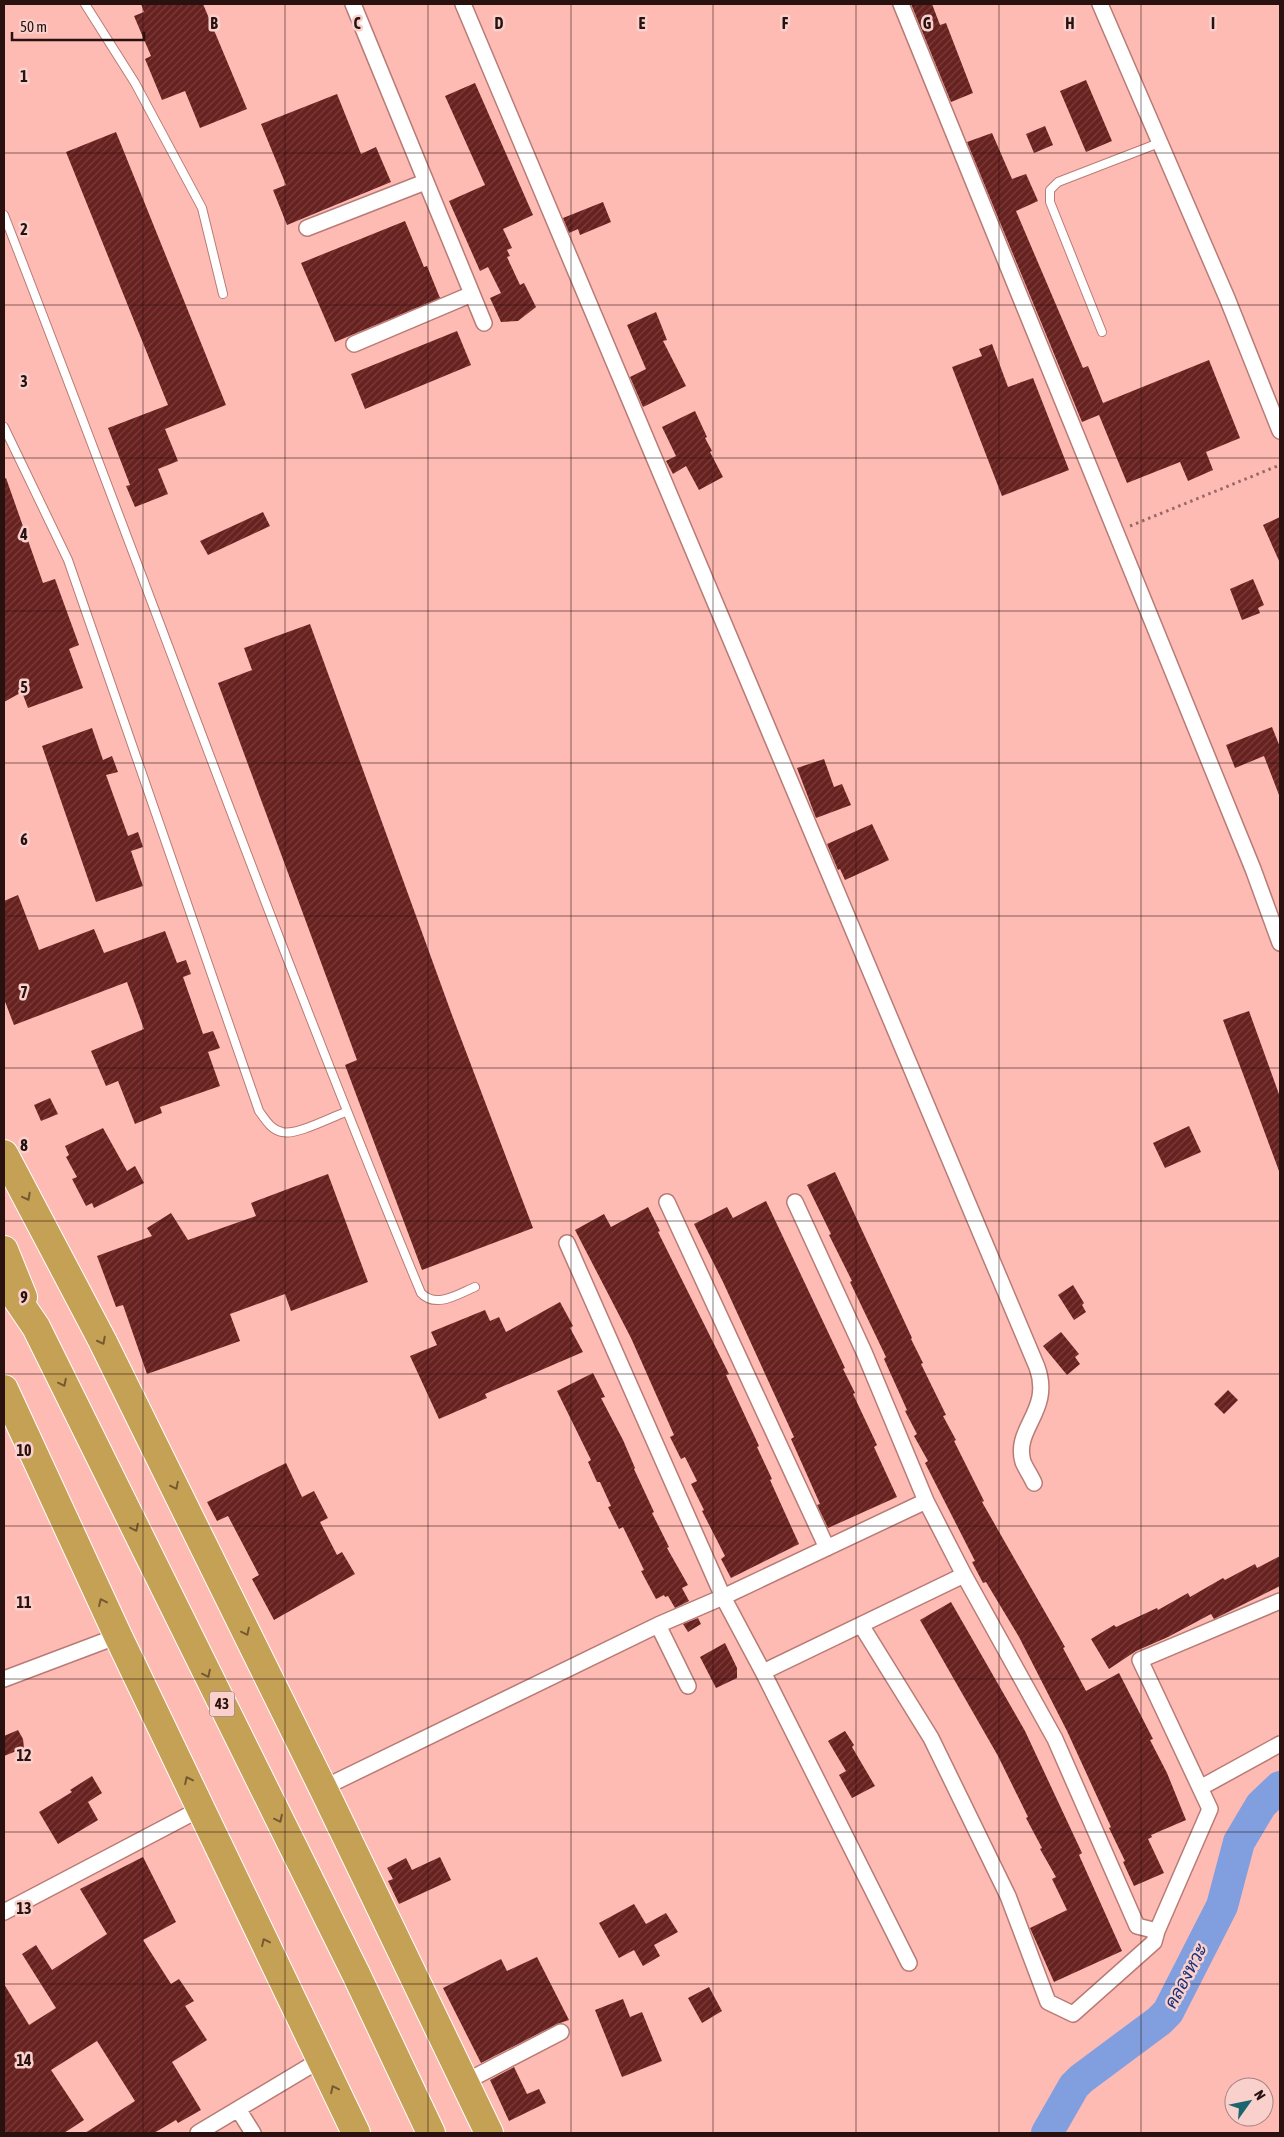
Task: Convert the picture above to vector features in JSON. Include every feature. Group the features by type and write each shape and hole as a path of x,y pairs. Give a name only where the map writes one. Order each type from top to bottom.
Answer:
{"highway":[{"path":"4,1154 102,1340 323,1788 489,2133"},
{"name":"43","path":"4,1250 36,1327 351,1965 431,2133"},
{"name":"43","path":"4,1280 36,1327"},
{"path":"4,1388 10,1418 202,1808 356,2133"}],"street":[{"path":"353,4 484,323"},
{"path":"463,4 1038,1367 1042,1396 1025,1434 1022,1453 1034,1483"},
{"path":"901,4 1249,860 1280,942"},
{"path":"1100,4 1227,298 1280,431"},
{"path":"307,228 425,182"},
{"path":"354,344 472,294"},
{"path":"667,1202 827,1548"},
{"path":"795,1202 864,1352 926,1501 964,1576 1055,1739 1138,1926 1158,1931"},
{"path":"567,1243 723,1597 763,1672 909,1962"},
{"path":"323,1788 658,1625 723,1597 926,1501"},
{"path":"763,1672 964,1576"},
{"path":"861,1625 931,1738 1008,1896 1048,2002 1073,2014 1154,1942 1210,1809 1140,1660 1280,1601"},
{"path":"658,1625 688,1686"},
{"path":"4,1680 118,1636"},
{"path":"1200,1788 1280,1744"},
{"path":"4,1912 202,1808"},
{"path":"466,2082 561,2032"},
{"path":"198,2133 320,2060"},
{"path":"238,2109 253,2133"}],"lane":[{"path":"85,4 135,83 202,208 223,294"},
{"path":"1102,332 1050,202 1050,190 1058,182 1159,143"},
{"path":"4,215 84,420 346,1112 421,1292 429,1300 438,1301 475,1287"},
{"path":"4,427 68,560 259,1111 269,1125 282,1133 296,1131 346,1112"}],"path":[{"path":"1115,532 1280,465"}],"building":[{"path":"141,4 203,4 247,109 200,128 185,91 162,100 145,59 151,56 134,16 144,12"},
{"path":"911,4 932,4 940,25 946,23 973,93 951,102"},
{"path":"1086,80 1112,141 1086,152 1060,91"},
{"path":"475,83 533,215 503,229 512,248 507,250 510,256 507,257 520,285 524,283 536,307 518,321 501,322 490,298 501,293 488,267 480,271 449,201 485,185 445,96"},
{"path":"337,94 361,154 376,147 391,182 287,225 273,190 286,185 261,124"},
{"path":"1045,126 1053,145 1034,153 1026,134"},
{"path":"116,132 226,405 165,429 178,461 158,469 168,494 135,507 126,486 130,485 108,428 168,405 66,152"},
{"path":"992,133 1012,179 1026,174 1038,201 1016,211 1083,368 1088,366 1103,403 1209,360 1240,438 1206,452 1213,470 1188,481 1180,462 1127,483 1099,415 1082,422 967,142"},
{"path":"603,202 611,222 580,235 578,229 569,233 563,218"},
{"path":"405,221 424,267 427,266 440,298 335,342 301,263"},
{"path":"656,312 667,340 663,341 686,386 643,407 630,377 646,369 627,325"},
{"path":"457,331 471,365 365,409 351,374"},
{"path":"992,344 1008,387 1033,378 1069,470 1002,496 952,367 982,356 979,349"},
{"path":"695,411 707,437 705,438 712,451 710,452 723,477 699,490 686,466 673,474 666,461 676,456 662,427"},
{"path":"6,478 43,583 55,579 79,645 69,649 83,688 28,708 22,692 4,702 4,479"},
{"path":"263,512 270,526 208,555 200,541"},
{"path":"1280,517 1280,563 1263,525"},
{"path":"1253,579 1264,605 1258,608 1260,613 1242,620 1230,589"},
{"path":"310,624 452,1015 533,1228 422,1270 345,1065 357,1060 218,683 252,670 244,648"},
{"path":"1272,727 1280,747 1279,795 1264,756 1235,768 1226,745"},
{"path":"92,728 103,760 112,756 118,772 106,775 128,836 138,832 143,847 131,851 143,886 96,902 42,746"},
{"path":"824,759 834,787 842,784 851,805 816,818 797,768"},
{"path":"872,824 889,860 845,880 840,869 838,870 827,844"},
{"path":"18,895 39,950 94,929 104,953 165,931 177,963 186,960 191,974 183,977 203,1034 213,1031 220,1048 208,1052 220,1086 160,1107 162,1113 135,1124 118,1081 106,1086 91,1051 144,1029 127,982 14,1025 4,999 4,901"},
{"path":"1249,1011 1280,1097 1280,1171 1223,1020"},
{"path":"50,1098 58,1114 41,1121 34,1105"},
{"path":"1189,1126 1201,1152 1165,1168 1153,1143"},
{"path":"103,1128 127,1171 135,1166 144,1183 94,1208 92,1203 86,1206 72,1179 77,1177 66,1157 69,1155 65,1146"},
{"path":"835,1172 912,1338 923,1363 921,1364 946,1415 943,1416 956,1440 954,1441 984,1501 982,1502 1065,1647 1063,1648 1086,1691 1119,1673 1153,1739 1150,1740 1167,1773 1186,1820 1151,1835 1152,1837 1148,1839 1164,1873 1134,1886 1123,1862 1125,1861 1109,1828 1111,1827 1067,1731 1019,1637 986,1582 983,1583 972,1562 975,1561 925,1463 928,1461 914,1436 917,1434 905,1411 907,1410 884,1359 886,1357 807,1185"},
{"path":"328,1174 368,1282 291,1311 285,1294 230,1314 240,1341 147,1374 123,1305 116,1307 97,1256 152,1236 147,1228 171,1213 188,1240 256,1216 251,1203"},
{"path":"766,1201 845,1368 843,1369 855,1393 853,1394 877,1445 874,1447 897,1497 828,1528 817,1505 820,1504 791,1439 794,1437 723,1282 694,1224 727,1207 733,1218"},
{"path":"648,1207 660,1231 658,1232 729,1374 726,1375 759,1446 757,1447 772,1479 770,1480 799,1544 731,1578 721,1559 725,1556 702,1511 704,1510 691,1484 697,1481 685,1457 681,1459 670,1437 674,1435 631,1338 575,1230 604,1214 611,1227"},
{"path":"1073,1285 1084,1303 1082,1305 1086,1312 1074,1320 1058,1295"},
{"path":"560,1302 573,1326 570,1328 583,1352 485,1394 487,1398 439,1419 410,1356 437,1345 431,1332 485,1310 490,1321 499,1317 506,1332"},
{"path":"1061,1332 1079,1354 1075,1357 1080,1364 1067,1375 1043,1346"},
{"path":"593,1373 605,1397 601,1398 623,1440 654,1512 652,1513 669,1547 667,1548 688,1585 682,1588 689,1601 675,1608 668,1596 665,1597 664,1595 656,1599 641,1571 644,1570 623,1527 619,1529 608,1507 611,1506 588,1462 591,1460 557,1391"},
{"path":"1228,1390 1238,1400 1224,1414 1214,1404"},
{"path":"286,1463 302,1497 314,1491 328,1518 320,1522 337,1555 342,1552 355,1574 274,1620 252,1579 259,1575 228,1516 217,1521 207,1502"},
{"path":"1280,1556 1280,1586 1214,1619 1211,1614 1168,1637 1136,1651 1109,1669 1091,1639 1114,1625 1116,1627 1157,1608 1158,1610 1188,1593 1190,1597 1223,1578 1225,1580 1255,1564 1257,1568"},
{"path":"951,1602 1025,1731 1082,1853 1079,1855 1122,1951 1054,1982 1030,1928 1067,1910 1052,1879 1056,1877 1040,1849 1042,1848 1026,1818 1028,1817 998,1756 920,1620"},
{"path":"698,1618 701,1624 688,1632 683,1624"},
{"path":"725,1643 737,1668 737,1678 716,1688 700,1657"},
{"path":"18,1730 23,1739 24,1748 4,1756 4,1736"},
{"path":"845,1731 854,1745 852,1747 875,1786 852,1798 839,1775 846,1771 828,1741"},
{"path":"92,1776 102,1793 88,1802 98,1820 58,1844 39,1812 72,1792 70,1790"},
{"path":"143,1857 176,1922 143,1940 171,1984 179,1979 194,2001 185,2006 207,2040 172,2062 201,2110 178,2123 176,2120 154,2133 85,2133 135,2101 97,2041 51,2070 84,2120 64,2133 4,2133 4,1984 29,2025 56,2008 22,1954 36,1945 52,1970 107,1934 80,1889"},
{"path":"440,1857 451,1880 399,1904 388,1881 393,1879 387,1868 406,1858 412,1870"},
{"path":"634,1904 646,1924 666,1913 678,1932 654,1945 660,1956 643,1966 634,1950 619,1958 599,1923"},
{"path":"537,1957 569,2020 557,2024 481,2063 443,1988 501,1959 507,1971"},
{"path":"709,1987 722,2011 702,2023 688,1998"},
{"path":"623,1999 630,2017 642,2012 662,2061 622,2077 595,2010"},
{"path":"514,2067 527,2094 539,2089 546,2103 509,2121 490,2080"}],"waterway":[{"name":"คลองหวะ","path":"1047,2133 1074,2086 1159,2021 1168,2012 1222,1906 1239,1842 1261,1805 1280,1787"}]}
